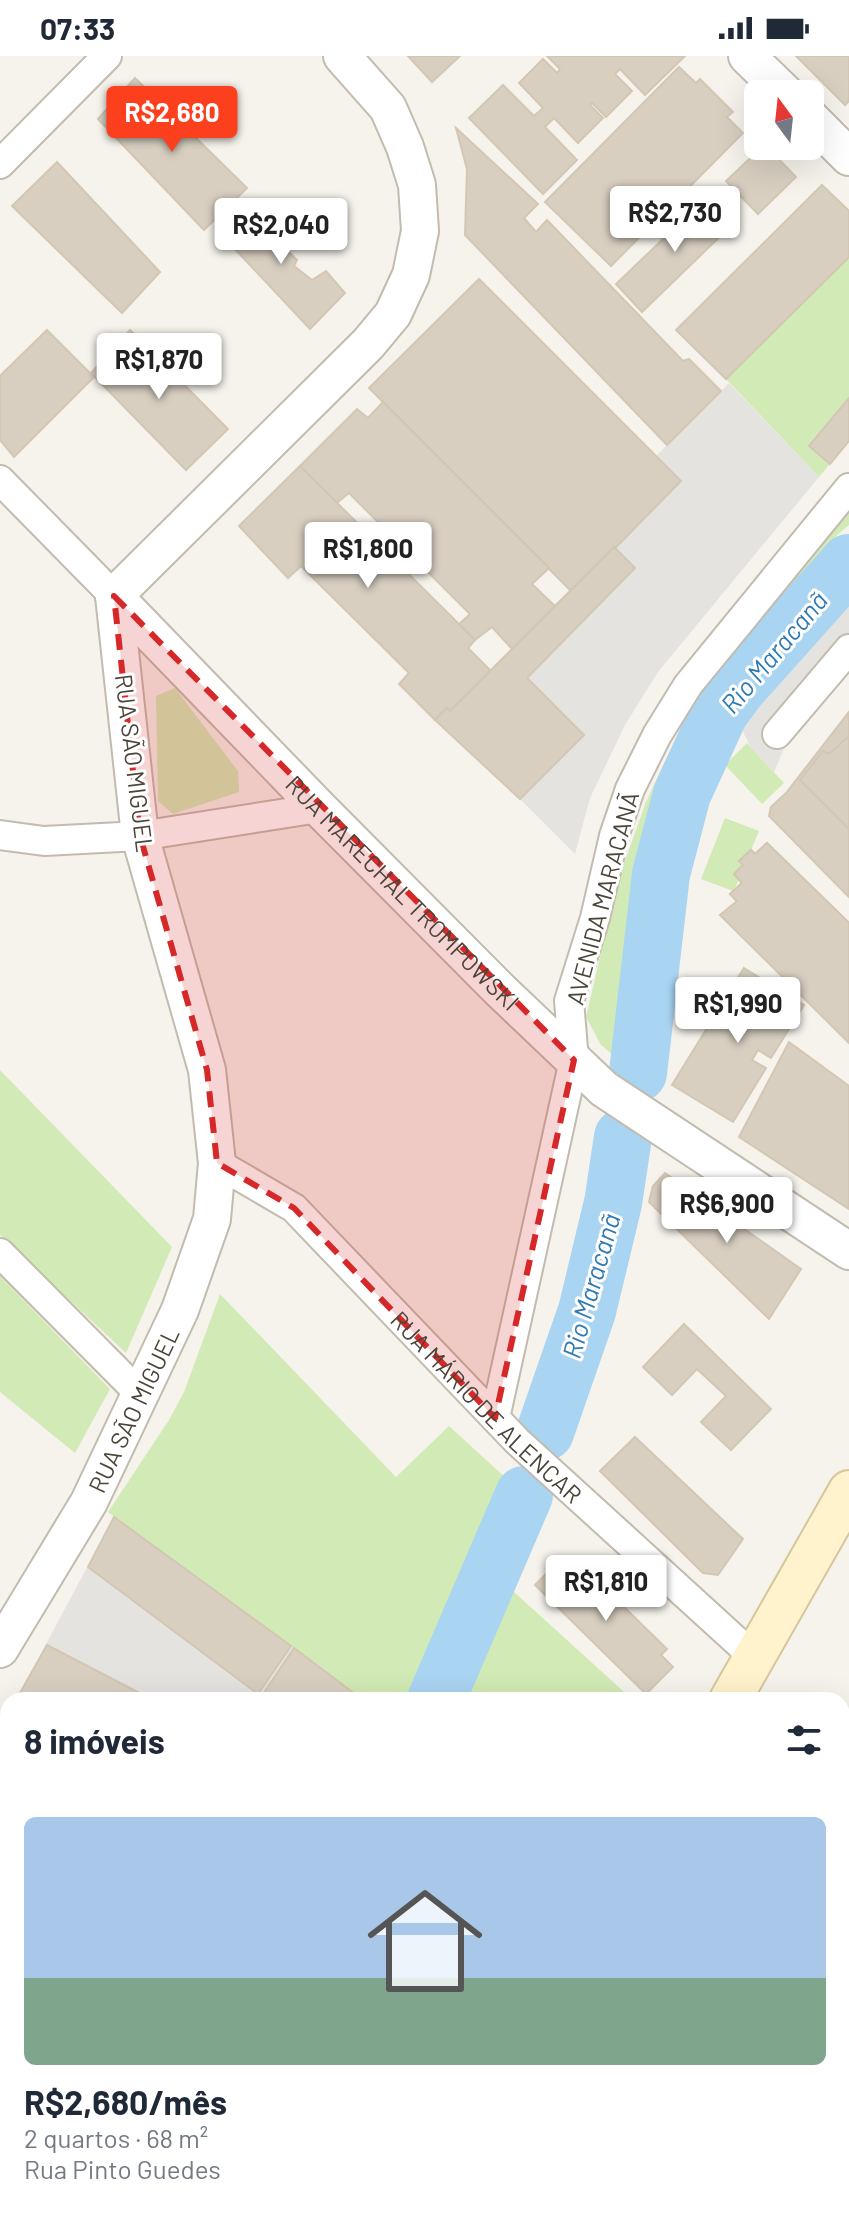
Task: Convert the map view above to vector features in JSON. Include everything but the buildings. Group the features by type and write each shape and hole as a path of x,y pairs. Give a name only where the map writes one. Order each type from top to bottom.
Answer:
{"main road":[{"path":"734,1692 843,1517"}],"street":[{"path":"0,164 107,56"},
{"path":"114,596 368,344 393,314 411,275 420,231 417,185 388,108 342,56"},
{"path":"747,56 772,80"},
{"path":"824,132 849,157"},
{"name":"RUA MARECHAL TROMPOWSKI","path":"0,480 319,808 604,1089 849,1251"},
{"name":"AVENIDA MARACANÃ","path":"495,1418 574,1060 569,1001 630,789 657,735 688,685 849,488"},
{"name":"RUA SÃO MIGUEL","path":"0,1649 89,1502 180,1310 212,1219 217,1163 207,1070 140,836 114,596"},
{"path":"777,734 849,649"},
{"path":"0,835 44,841 140,836 319,808"},
{"name":"RUA MÁRIO DE ALENCAR","path":"217,1163 294,1208 517,1441 754,1657"},
{"path":"0,1253 141,1395"}],"highlighted area":[{"path":"114,596 574,1060 495,1418 294,1208 217,1163 207,1070 140,836"}],"green space":[{"path":"849,257 849,441 819,477 726,379"},
{"path":"849,512 849,525 837,535 778,621 713,694 668,781 653,820 640,872 621,1062 601,1045 586,1017 618,880 646,802 666,759 716,676"},
{"path":"175,688 238,771 239,792 173,814 158,801 156,696"},
{"path":"747,743 784,783 762,804 725,765"},
{"path":"725,818 759,831 751,850 740,860 743,865 734,874 739,880 733,891 701,879"},
{"path":"0,1070 172,1247 126,1353 0,1235"},
{"path":"0,1276 110,1389 75,1453 0,1392"},
{"path":"220,1294 396,1477 449,1426 531,1501 503,1582 624,1692 351,1692 108,1512 184,1392"}],"shaded area":[{"path":"729,383 819,477 658,672 625,725 590,798 575,854 520,799 584,735 527,678 634,568 614,547 656,456"},
{"path":"849,592 849,634 805,685 774,772 751,748 743,732 744,716"},
{"path":"114,1517 352,1692 20,1692"}],"waterway":[{"name":"Rio Maracanã","path":"638,1073 661,874 682,794 720,711 849,563"},
{"name":"Rio Maracanã","path":"545,1432 587,1311 613,1203 623,1137"},
{"name":"Rio Maracanã","path":"439,1692 524,1495"}]}
